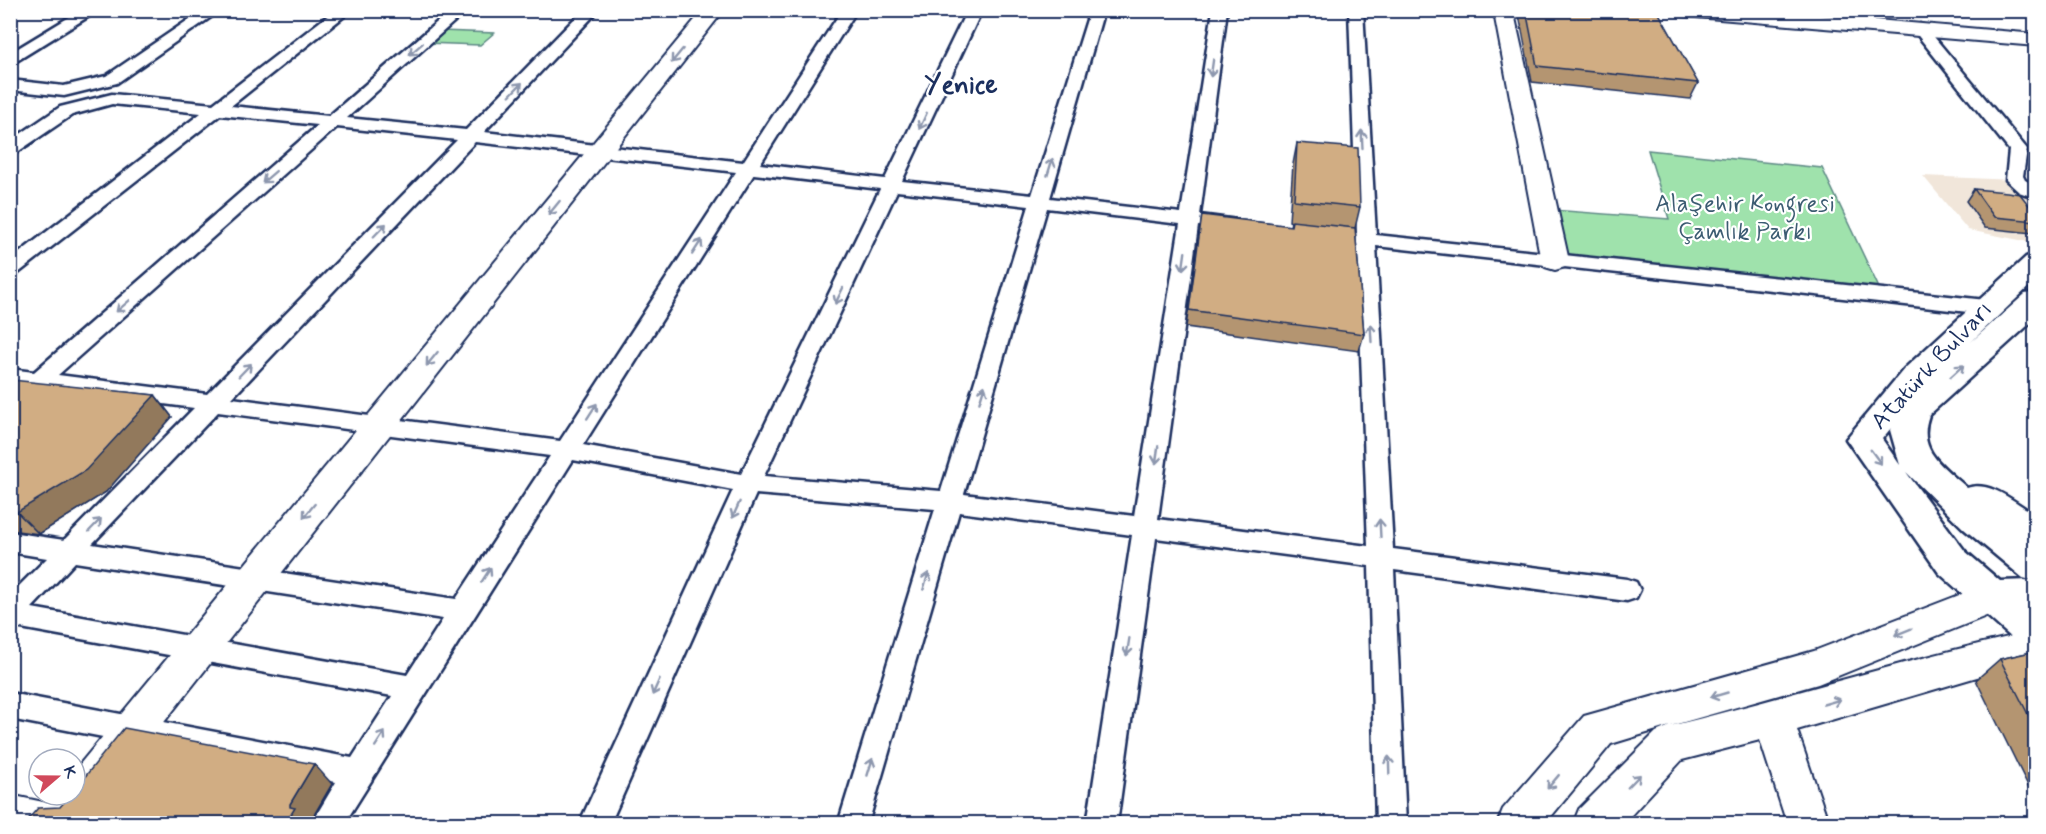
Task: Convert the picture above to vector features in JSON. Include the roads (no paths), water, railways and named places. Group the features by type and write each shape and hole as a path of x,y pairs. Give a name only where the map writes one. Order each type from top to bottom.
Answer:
{"main road":[{"name":"Atatürk Bulvarı","path":"2036,263 1986,307 1915,377 1863,439 1952,562 2036,635"},
{"name":"Atatürk Bulvarı","path":"1915,460 1907,430 1915,409 2036,301"},
{"path":"1915,460 2036,533"},
{"path":"1915,460 1977,519 2036,567"},
{"path":"1993,597 2036,596"}],"street":[{"path":"10,60 92,10"},
{"path":"10,85 64,91 111,80 214,10"},
{"path":"10,270 345,10"},
{"path":"10,405 460,10"},
{"path":"10,614 592,10"},
{"path":"10,815 54,824 714,10"},
{"path":"326,824 850,10"},
{"path":"594,824 748,484 975,10"},
{"path":"853,824 1097,10"},
{"path":"1102,824 1147,528 1220,10"},
{"path":"1356,10 1381,559 1390,824"},
{"path":"1499,10 1505,18 1555,261"},
{"path":"1684,10 1924,23 2036,40"},
{"path":"1924,23 2018,149 2019,163 2013,175 2014,180 2020,187 2036,193"},
{"path":"111,80 112,99"},
{"path":"64,91 66,111"},
{"path":"10,149 66,111 112,99 471,136 1249,226"},
{"path":"1308,232 1986,307"},
{"path":"10,376 566,450 748,484 949,501 1628,590"},
{"path":"10,542 463,610"},
{"path":"1518,824 1598,729 1818,667 1957,609 1993,597"},
{"path":"10,614 413,688"},
{"path":"1594,824 1670,745 1776,718 1977,660 2036,647"},
{"path":"10,706 359,773"},
{"path":"1776,718 1778,734 1808,824"}],"district":[{"name":"Yenice","path":"961,86"}],"park label":[{"name":"Alaşehir Kongresi Çamlık Parkı","path":"1745,218"}]}
